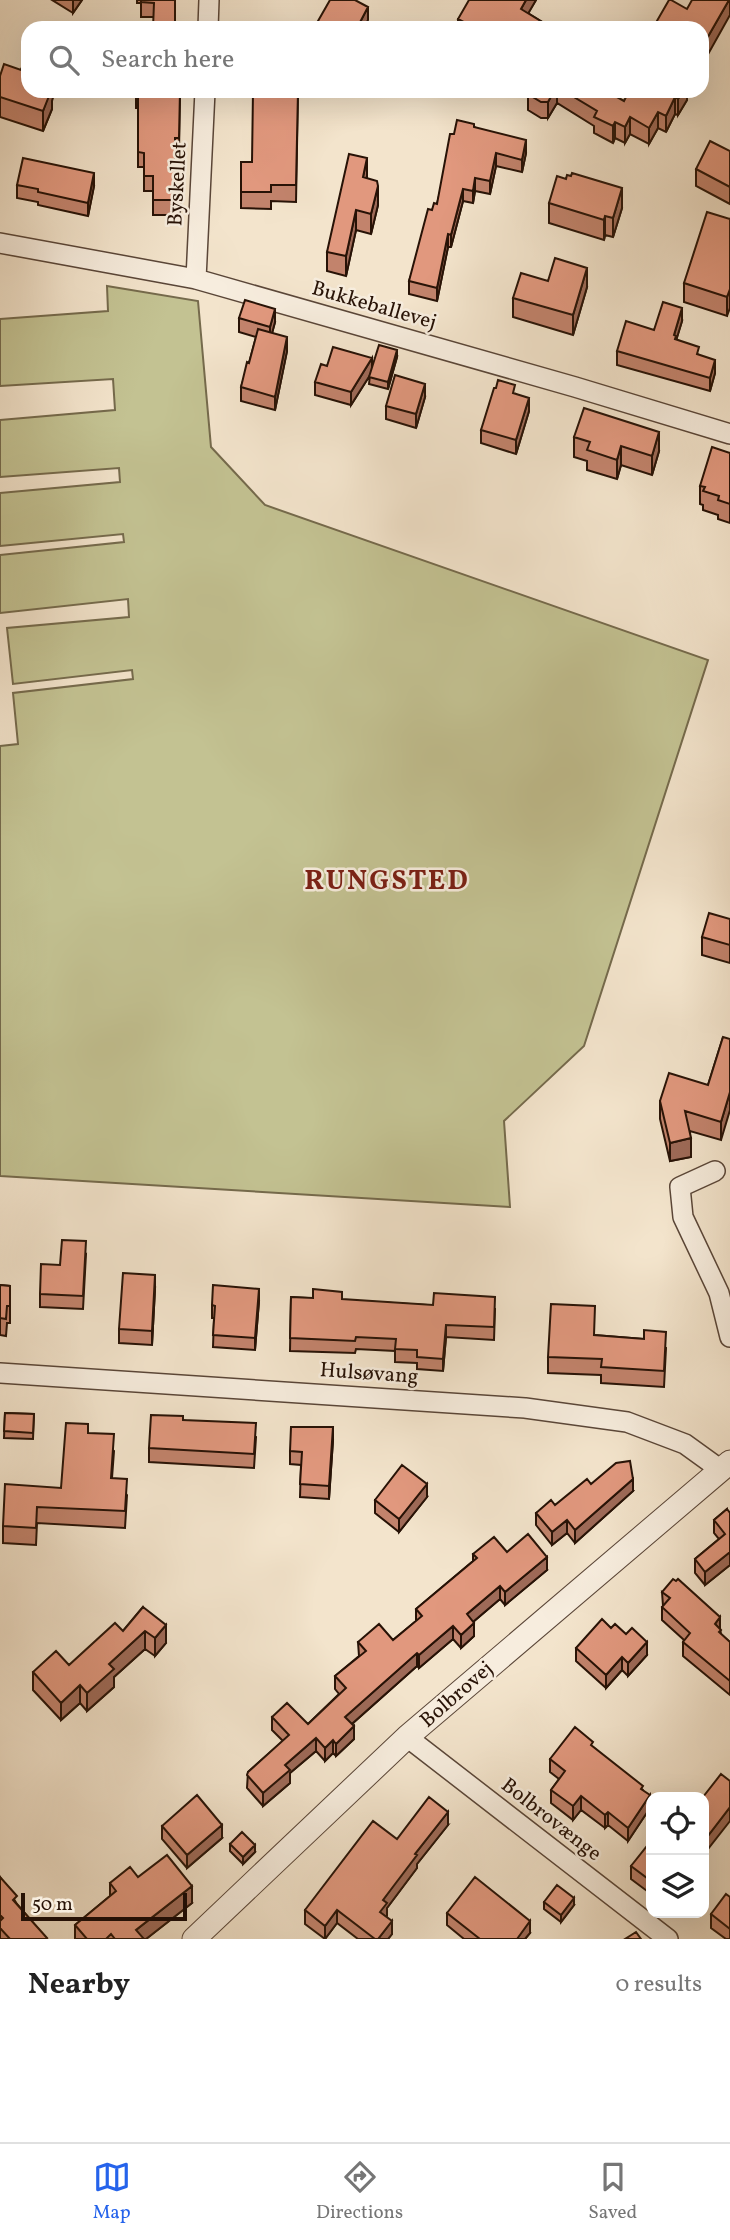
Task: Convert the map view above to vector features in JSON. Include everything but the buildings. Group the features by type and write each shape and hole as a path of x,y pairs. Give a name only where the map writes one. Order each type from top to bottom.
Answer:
{"street":[{"path":"208,21 209,0"},
{"name":"Byskellet","path":"196,279 205,98"},
{"name":"Bukkeballevej","path":"0,243 196,279 730,434"},
{"path":"715,1171 680,1187 683,1217 719,1293 730,1337"},
{"name":"Hulsøvang","path":"0,1373 525,1408 627,1422 685,1444 726,1466"},
{"name":"Bolbrovej","path":"194,1939 407,1737 726,1466"},
{"name":"Bolbrovænge","path":"407,1737 668,1939"}],"shaded area":[{"path":"107,286 198,301 211,447 265,505 708,660 584,1046 504,1121 510,1207 0,1176 0,746 18,744 13,693 133,679 132,670 13,684 7,628 129,617 128,599 0,613 0,555 124,542 123,534 0,546 0,493 120,482 119,468 0,477 0,420 115,410 113,379 0,386 0,319 108,311"}],"district":[{"name":"RUNGSTED","path":"387,881"}]}
